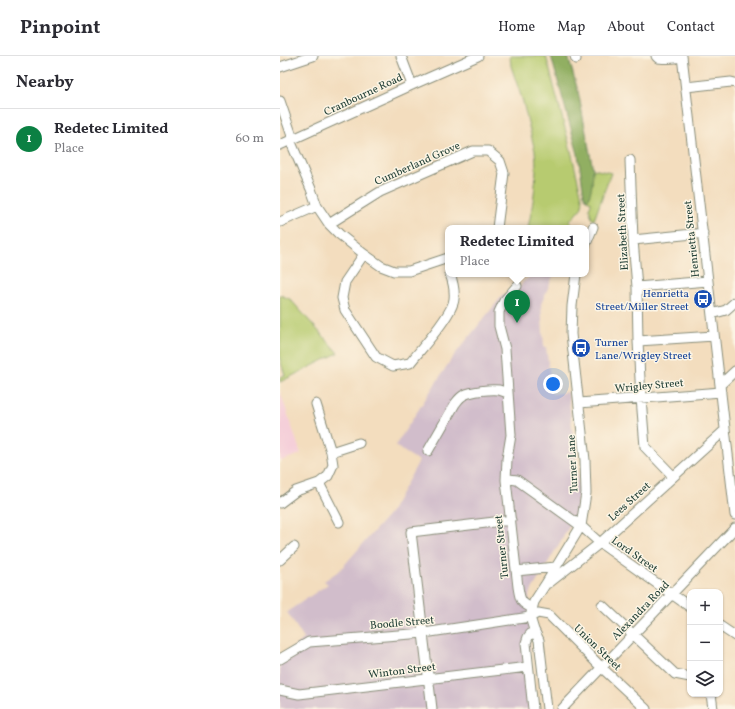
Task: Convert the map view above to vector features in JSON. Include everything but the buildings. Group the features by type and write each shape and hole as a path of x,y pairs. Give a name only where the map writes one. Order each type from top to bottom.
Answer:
{"street":[{"path":"280,67 313,56"},
{"path":"400,56 412,85"},
{"name":"Cranbourne Road","path":"280,145 478,56"},
{"path":"656,56 658,58 670,59 682,56"},
{"name":"Henrietta Street","path":"682,56 735,514"},
{"path":"686,87 731,82 735,83"},
{"path":"280,101 292,140 317,206 329,224 347,241 380,266 394,271 410,271 445,258"},
{"name":"Cumberland Grove","path":"329,224 380,192 473,150 488,151 500,161 504,173 497,225"},
{"name":"Elizabeth Street","path":"630,160 633,240 637,287 638,341 645,447 673,476"},
{"path":"280,222 317,206"},
{"path":"589,237 593,227"},
{"path":"633,240 703,233"},
{"path":"364,254 345,282 342,298 343,304 345,310 376,357 393,366 410,363 448,315 454,300 451,277"},
{"name":"Turner Lane","path":"531,613 534,602 581,526 586,493 585,460 571,334 572,306 576,277"},
{"path":"637,287 708,281"},
{"name":"Turner Street","path":"518,286 504,301 498,312 499,326 505,348 511,435 507,459 508,480 516,571 520,600 531,613"},
{"path":"712,314 726,310 735,302"},
{"path":"638,341 714,336"},
{"path":"720,388 735,371"},
{"name":"Wrigley Street","path":"579,403 641,398 720,388"},
{"path":"428,451 455,404 463,395 468,393 499,390 508,393"},
{"path":"280,503 296,491 319,483 328,476 333,465 331,452 316,404"},
{"name":"Lees Street","path":"545,586 600,543 725,430"},
{"path":"331,452 359,443"},
{"path":"728,455 735,447"},
{"name":"Lord Street","path":"508,480 517,480 581,526 600,543 687,605"},
{"path":"319,483 339,522"},
{"path":"432,709 411,532 511,520"},
{"name":"Alexandra Road","path":"562,709 735,528"},
{"path":"280,560 294,546"},
{"path":"516,571 556,567"},
{"path":"602,605 675,674 687,676"},
{"path":"531,613 534,630 539,640 547,709"},
{"name":"Boodle Street","path":"280,658 309,642 424,633 531,613"},
{"name":"Union Street","path":"531,613 549,615 646,709"},
{"path":"723,628 735,636"},
{"path":"533,709 526,643 528,637 534,630"},
{"name":"Winton Street","path":"280,690 299,694 528,667"},
{"path":"711,697 713,709"}],"shaded area":[{"path":"530,277 553,277 541,304 544,347 546,347 552,394 568,392 579,489 576,515 529,595 529,709 280,709 280,657 304,639 287,612 328,584 324,581 340,570 390,513 419,461 395,446 452,358 502,296 521,286 523,282"},
{"path":"280,391 301,454 280,461"}],"green space":[{"path":"510,56 546,56 583,202 582,207 570,221 573,225 529,225 535,180 535,151 523,102 511,66"},
{"path":"551,56 568,56 578,91 593,169 592,185 589,198 587,200 584,195 578,154"},
{"path":"593,169 611,173 594,220 592,219 589,208 591,202 587,200 591,189"},
{"path":"280,295 290,299 338,353 280,382 280,377 285,375 280,360"}],"place":[{"name":"Henrietta Street/Miller Street","path":"703,299"},
{"name":"Redetec Limited","path":"517,323"},
{"name":"Turner Lane/Wrigley Street","path":"581,348"}]}
